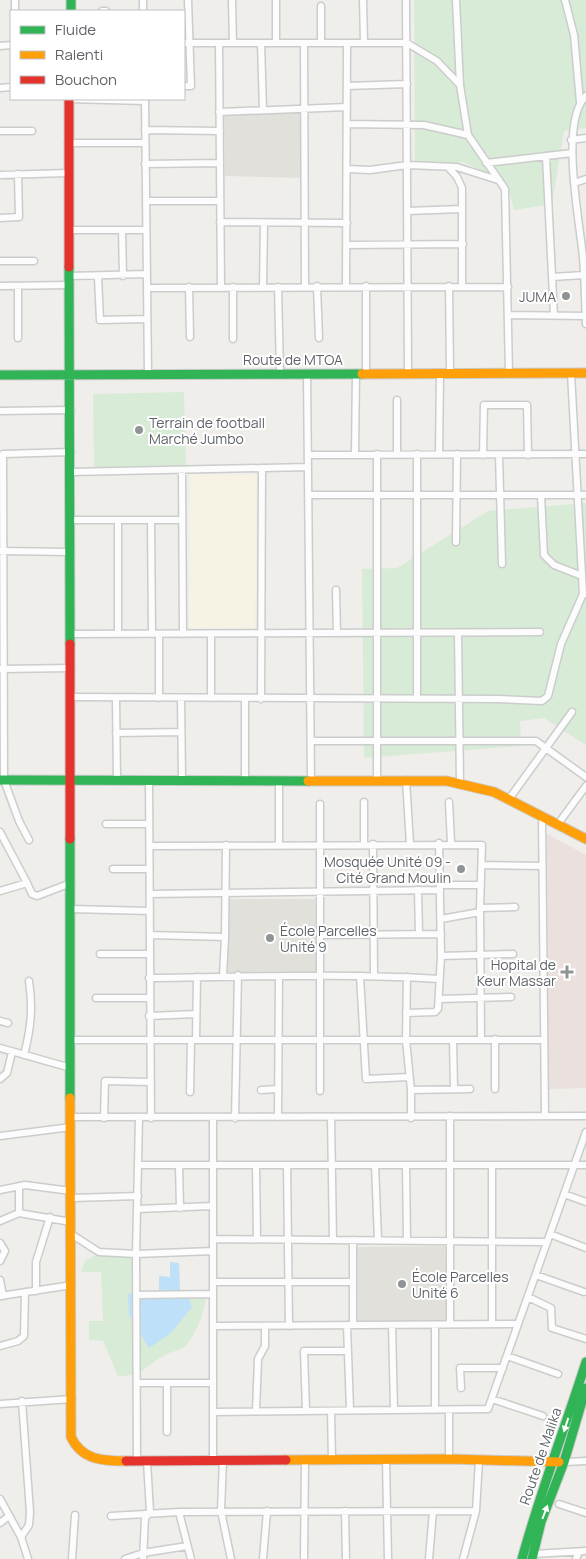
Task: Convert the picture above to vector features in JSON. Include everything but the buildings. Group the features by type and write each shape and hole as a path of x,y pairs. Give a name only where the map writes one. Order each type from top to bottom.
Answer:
{"street":[{"path":"185,86 191,86 187,43 188,0"},
{"path":"232,0 233,43"},
{"path":"276,0 276,43"},
{"path":"363,0 364,43"},
{"path":"406,0 408,373"},
{"path":"456,0 460,85 468,135 505,189 509,373"},
{"path":"565,0 574,35 580,102 571,140 574,183 585,257 586,324"},
{"path":"321,6 321,43"},
{"path":"187,43 407,44 437,61 460,85"},
{"path":"219,43 221,287"},
{"path":"261,43 263,110"},
{"path":"304,43 305,286"},
{"path":"346,286 347,43"},
{"path":"347,86 407,84"},
{"path":"580,102 586,96"},
{"path":"69,100 72,1438 81,1454 99,1460 586,1461"},
{"path":"144,100 148,374"},
{"path":"219,112 347,107"},
{"path":"347,124 424,125 468,135"},
{"path":"145,130 220,130"},
{"path":"0,132 32,131"},
{"path":"571,140 586,138"},
{"path":"68,143 145,143"},
{"path":"486,163 572,153"},
{"path":"546,156 554,316"},
{"path":"145,164 220,163"},
{"path":"347,170 370,170 407,165 464,168 489,179 498,180"},
{"path":"449,168 460,181 463,244 462,286"},
{"path":"0,175 68,173"},
{"path":"0,218 20,217 18,174"},
{"path":"574,183 586,179"},
{"path":"146,201 220,201"},
{"path":"408,211 462,209"},
{"path":"220,222 347,223"},
{"path":"263,287 264,223"},
{"path":"69,230 146,230"},
{"path":"122,230 123,276"},
{"path":"346,246 463,244"},
{"path":"0,261 34,260"},
{"path":"0,286 147,274"},
{"path":"552,277 584,275"},
{"path":"98,277 100,320 147,319"},
{"path":"18,286 18,338"},
{"path":"147,288 305,286 508,287"},
{"path":"317,286 319,338"},
{"path":"366,286 366,373"},
{"path":"449,286 450,373"},
{"path":"189,287 190,336"},
{"path":"233,287 233,339"},
{"path":"278,287 280,373"},
{"path":"508,315 586,316"},
{"path":"439,454 440,372"},
{"path":"307,373 311,780"},
{"path":"355,454 356,373"},
{"path":"71,697 542,701 548,696 561,644 584,594 578,530 572,373"},
{"name":"Route de MTOA","path":"0,375 586,373"},
{"path":"397,400 397,454"},
{"path":"483,455 484,404 527,404 528,455"},
{"path":"0,411 71,410"},
{"path":"29,840 2,780 1,463 3,454 71,452"},
{"path":"377,454 377,780"},
{"path":"416,454 417,699"},
{"path":"456,542 457,454"},
{"path":"308,455 586,454"},
{"path":"499,455 502,564"},
{"path":"71,472 308,467"},
{"path":"261,698 262,468"},
{"path":"182,470 183,634"},
{"path":"308,494 586,495"},
{"path":"541,495 544,555 554,565 582,576"},
{"path":"71,520 182,520"},
{"path":"118,520 118,634"},
{"path":"151,520 159,698"},
{"path":"578,530 586,531"},
{"path":"2,551 71,552"},
{"path":"336,590 337,633"},
{"path":"71,634 540,632"},
{"path":"458,633 460,783"},
{"path":"211,634 211,698"},
{"path":"2,669 71,668"},
{"path":"116,698 117,780"},
{"path":"181,698 182,780"},
{"path":"245,780 246,698"},
{"path":"510,799 572,712"},
{"path":"116,733 181,732"},
{"path":"311,741 536,741 586,777"},
{"path":"2,780 406,780 460,783 510,799 586,839"},
{"path":"149,780 150,935 148,954 150,1118"},
{"path":"279,780 279,844"},
{"path":"406,780 410,844"},
{"path":"558,824 586,786"},
{"path":"364,802 364,844"},
{"path":"449,802 451,843"},
{"path":"320,804 320,1091"},
{"path":"542,816 545,1116"},
{"path":"106,824 149,824"},
{"path":"0,832 32,894 37,896 71,883"},
{"path":"150,846 439,843 482,845 480,910 481,1040"},
{"path":"406,1013 434,1012 438,1009 442,956 439,843"},
{"path":"374,844 374,976"},
{"path":"223,976 226,845"},
{"path":"482,865 542,866"},
{"path":"113,869 149,870"},
{"path":"0,891 27,883"},
{"path":"150,894 418,890 481,884"},
{"path":"418,890 419,934"},
{"path":"441,918 480,910 514,907"},
{"path":"71,910 150,912"},
{"path":"320,935 441,934"},
{"path":"150,935 225,937"},
{"path":"100,954 148,954"},
{"path":"442,956 513,954"},
{"path":"149,978 238,975 279,977 374,976 439,979"},
{"path":"235,1118 238,975"},
{"path":"360,976 366,1079 409,1077"},
{"path":"190,1092 197,977"},
{"path":"278,1117 279,977"},
{"path":"407,977 406,1040 411,1090 411,1118"},
{"path":"24,1055 32,1013 29,981"},
{"path":"439,999 511,997"},
{"path":"96,998 149,998"},
{"path":"149,1016 196,1014"},
{"path":"0,1021 8,1023"},
{"path":"71,1040 544,1040"},
{"path":"453,1040 454,1089"},
{"path":"495,1040 495,1090"},
{"path":"0,1048 71,1068"},
{"path":"0,1079 7,1073 12,1052"},
{"path":"104,1118 105,1082 150,1082"},
{"path":"411,1090 470,1088"},
{"path":"261,1090 278,1089"},
{"path":"450,1116 450,1324"},
{"path":"0,1136 72,1122 104,1118 586,1116"},
{"path":"331,1117 333,1240"},
{"path":"137,1461 136,1254 139,1118"},
{"path":"213,1118 213,1460"},
{"path":"212,1412 488,1410 586,1132"},
{"path":"138,1165 586,1165"},
{"path":"179,1165 180,1208"},
{"path":"256,1165 257,1239"},
{"path":"286,1165 289,1326"},
{"path":"375,1165 378,1240"},
{"path":"406,1165 407,1240"},
{"path":"492,1165 492,1324"},
{"path":"0,1190 19,1186 72,1195 138,1196"},
{"path":"19,1186 19,1214"},
{"path":"564,1194 586,1202"},
{"path":"137,1209 213,1206"},
{"path":"0,1221 19,1214 50,1217 72,1222"},
{"path":"36,1291 36,1262 50,1217"},
{"path":"71,1234 99,1252 136,1254 213,1251"},
{"path":"550,1234 586,1248"},
{"path":"213,1239 547,1242"},
{"path":"350,1410 348,1350 353,1282 353,1240"},
{"path":"0,1242 4,1251 0,1261"},
{"path":"536,1275 584,1292"},
{"path":"0,1280 1,1296 72,1285"},
{"path":"213,1282 353,1282"},
{"path":"0,1346 18,1341 24,1336 25,1292"},
{"path":"137,1295 213,1294"},
{"path":"528,1297 551,1308 550,1327 586,1339"},
{"path":"213,1326 518,1324"},
{"path":"392,1325 394,1410"},
{"path":"434,1325 435,1410"},
{"path":"256,1411 258,1359 265,1346 265,1326"},
{"path":"306,1411 304,1351 348,1350"},
{"path":"507,1356 558,1374"},
{"name":"Route de Malika","path":"522,1559 535,1512 554,1462 586,1362"},
{"path":"460,1388 460,1368 503,1368"},
{"path":"167,1383 167,1432"},
{"path":"138,1384 213,1383"},
{"name":"Route de Malika","path":"533,1557 541,1522 564,1462 586,1388"},
{"path":"0,1404 72,1399"},
{"path":"492,1399 543,1416"},
{"path":"21,1537 29,1525 30,1512 22,1401"},
{"path":"449,1410 449,1460"},
{"path":"331,1411 332,1460"},
{"path":"223,1460 221,1512 231,1559"},
{"path":"304,1559 305,1460"},
{"path":"386,1460 388,1559"},
{"path":"463,1559 476,1511 479,1460"},
{"path":"143,1556 145,1518 150,1512 147,1461"},
{"path":"0,1499 21,1537 28,1559"},
{"path":"559,1504 586,1513"},
{"path":"263,1559 267,1511"},
{"path":"345,1511 346,1559"},
{"path":"429,1559 433,1511"},
{"path":"111,1516 150,1512 476,1511"},
{"path":"179,1512 190,1559"},
{"path":"72,1559 75,1515"},
{"path":"0,1523 9,1516"},
{"path":"125,1559 187,1546"},
{"path":"533,1557 582,1551"},
{"path":"576,1559 582,1551"}],"shaded area":[{"path":"300,112 300,178 225,176 224,114"},
{"path":"190,474 257,475 255,629 189,628"},
{"name":"Hopital de Keur Massar","path":"547,834 586,855 586,1088 548,1089"},
{"name":"École Parcelles Unité 9","path":"224,899 315,899 317,976 225,976"},
{"name":"École Parcelles Unité 6","path":"445,1246 447,1322 358,1323 357,1247"}],"green space":[{"path":"414,0 586,0 586,128 564,131 552,204 514,210 507,184 464,162 415,166"},
{"name":"Terrain de football Marché Jumbo","path":"184,392 186,466 94,468 93,394"},
{"path":"586,503 586,745 544,718 520,721 521,746 364,758 362,569 397,568 488,511"},
{"path":"96,1255 141,1257 140,1294 159,1294 159,1276 170,1277 170,1262 179,1263 180,1292 205,1293 204,1306 196,1331 183,1348 158,1359 144,1370 127,1376 118,1376 103,1341 89,1340 89,1321 103,1321 101,1272 81,1272 85,1261"}],"water":[{"path":"170,1262 179,1263 180,1292 187,1292 192,1307 171,1333 149,1348 129,1315 128,1295 132,1292 159,1295 159,1276 170,1277"}],"traffic: fast":[{"path":"71,0 71,10"},
{"path":"69,267 70,644"},
{"path":"0,375 362,374"},
{"path":"0,780 308,781"},
{"path":"70,839 70,1098"},
{"path":"522,1559 586,1362"},
{"path":"532,1559 541,1522 564,1462 586,1388"}],"traffic: slow":[{"path":"362,374 586,373"},
{"path":"308,781 447,781 494,792 586,839"},
{"path":"70,1098 71,1437 76,1445 87,1455 94,1458 126,1461"},
{"path":"286,1460 449,1459 559,1462"}],"traffic: jam":[{"path":"69,100 69,267"},
{"path":"70,644 70,839"},
{"path":"126,1461 286,1460"}],"place":[{"name":"JUMA","path":"566,296"},
{"name":"Terrain de football Marché Jumbo","path":"139,430"},
{"name":"Mosquée Unité 09 - Cité Grand Moulin","path":"461,869"},
{"name":"École Parcelles Unité 9","path":"270,938"},
{"name":"Hopital de Keur Massar","path":"567,972"},
{"name":"École Parcelles Unité 6","path":"402,1284"}]}
